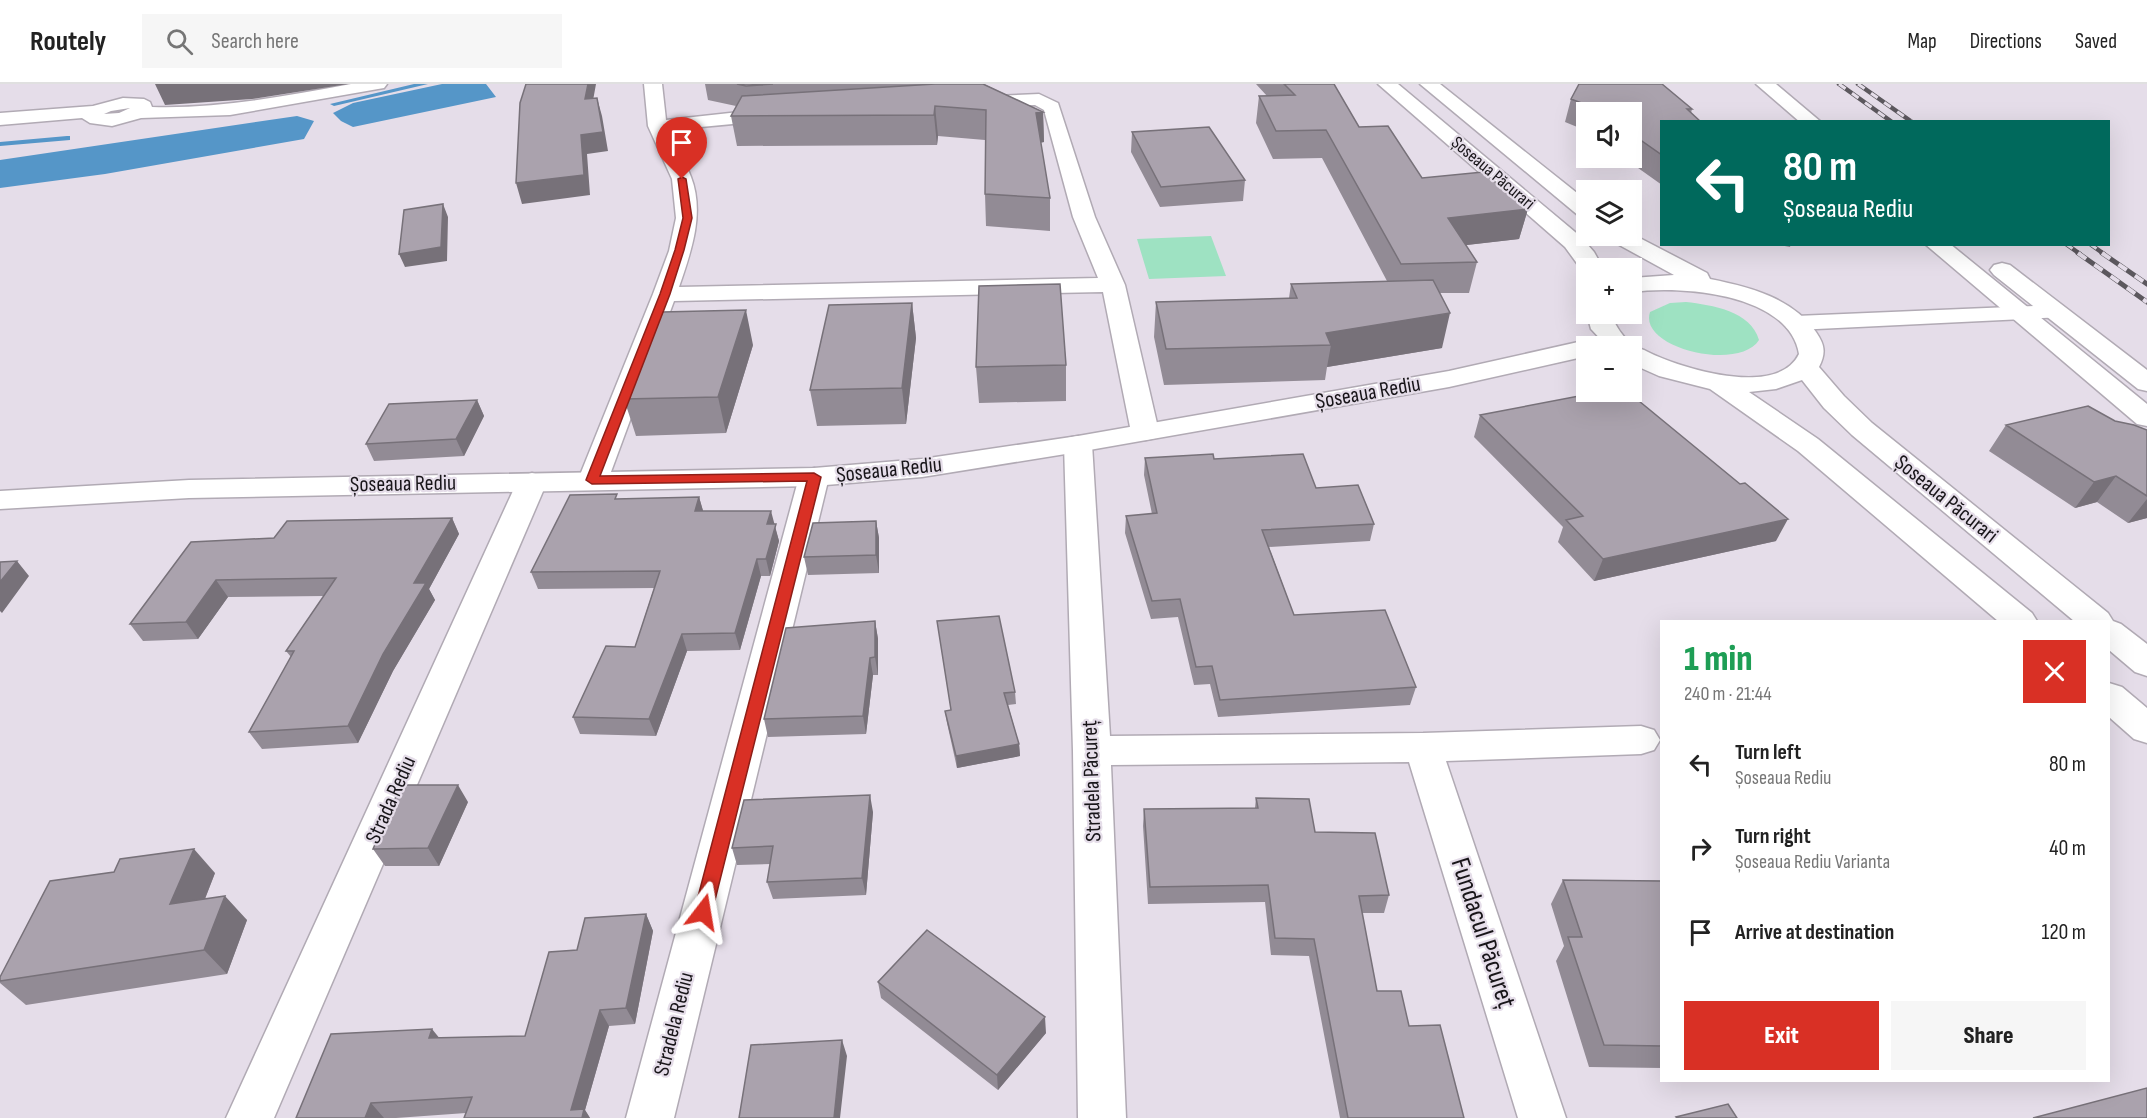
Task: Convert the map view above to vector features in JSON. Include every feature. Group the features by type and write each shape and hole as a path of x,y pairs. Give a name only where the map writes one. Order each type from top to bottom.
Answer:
{"street":[{"path":"0,119 94,111 91,117 99,120 125,117 140,112 180,114 227,111 378,84"},
{"path":"592,480 665,294 680,250 687,218 682,179 657,126 653,84"},
{"name":"Șoseaua Păcurari","path":"1387,84 1566,235 1587,258"},
{"name":"Șoseaua Păcurari","path":"1429,84 1576,201"},
{"path":"1756,87 1784,120"},
{"path":"1756,87 1809,120"},
{"path":"956,103 1039,99 1052,107 1083,217 1113,285 1145,432"},
{"path":"657,126 790,113"},
{"path":"1637,246 1665,262 1722,288 1764,303 1796,323 1809,339 1812,354 1805,367"},
{"path":"1938,246 2147,418"},
{"path":"1971,246 2147,383"},
{"path":"1642,284 1677,281 1722,288"},
{"path":"665,294 1113,285"},
{"path":"1796,323 2055,312"},
{"name":"Șoseaua Rediu","path":"0,500 189,489 814,477 922,468 1078,444 1449,379 1576,350"},
{"name":"Șoseaua Păcurari","path":"1642,360 1659,368 1717,382 1764,382 1785,378 1805,367 1834,402 1862,429 2095,620"},
{"name":"Șoseaua Păcurari","path":"1717,382 1808,445 2019,620"},
{"name":"Stradela Păcureț","path":"1078,444 1092,751 1102,1118"},
{"name":"Stradela Rediu","path":"650,1118 814,477"},
{"name":"Strada Rediu","path":"250,1118 532,482"},
{"path":"2110,633 2147,663"},
{"path":"2110,697 2147,729"},
{"path":"1092,751 1423,747 1641,740"},
{"name":"Fundacul Păcureț","path":"1423,747 1542,1118"}],"green space":[{"path":"1211,236 1226,276 1149,279 1137,239"},
{"path":"1686,302 1707,305 1739,316 1755,330 1759,340 1748,349 1732,354 1713,355 1693,352 1674,345 1659,336 1650,325 1650,312 1670,303"}],"water":[{"path":"442,84 486,84 496,97 353,127 341,121 333,113 353,103"},
{"path":"297,116 314,121 304,139 105,174 0,188 0,160"}],"building":[{"path":"526,84 588,84 585,99 597,98 603,132 581,135 584,175 516,183 520,103"},
{"path":"737,84 773,84 746,86"},
{"path":"935,84 983,84 1043,112 1036,113 1050,198 985,194 986,110 935,106 934,115 731,116 742,96"},
{"path":"1284,84 1334,84 1359,127 1388,126 1422,178 1483,172 1528,209 1448,218 1477,262 1401,264 1326,130 1276,131 1259,96 1295,95"},
{"path":"1579,84 1662,84 1692,109 1687,109 1699,120 1660,120 1660,154 1642,141 1642,102 1579,102 1571,99"},
{"path":"1209,127 1245,180 1161,187 1132,132"},
{"path":"443,204 441,247 399,254 404,210"},
{"path":"1433,280 1450,313 1326,333 1331,345 1166,349 1156,302 1297,298 1291,284"},
{"path":"1060,284 1066,365 976,367 979,286"},
{"path":"912,303 902,388 810,390 829,305"},
{"path":"746,310 718,397 624,399 662,312"},
{"path":"1576,397 1576,402 1640,402 1740,484 1745,483 1788,519 1603,559 1566,520 1583,516 1480,415"},
{"path":"477,400 456,439 366,444 389,404"},
{"path":"2088,406 2115,421 2147,430 2147,496 2116,476 2094,482 2006,425"},
{"path":"1213,454 1214,459 1303,454 1316,488 1358,485 1374,524 1262,530 1294,615 1385,610 1416,687 1220,700 1212,666 1196,667 1180,599 1152,601 1126,516 1157,513 1145,458"},
{"path":"617,494 615,499 699,497 695,511 771,511 767,524 776,524 766,559 757,559 735,633 682,634 649,719 573,717 606,646 635,647 660,571 531,572 570,495"},
{"path":"452,518 414,583 426,583 383,654 348,726 249,732 294,651 286,651 336,578 216,580 186,622 130,624 191,542 274,538 287,521"},
{"path":"876,521 876,555 804,557 813,523"},
{"path":"17,561 0,582 0,562"},
{"path":"999,616 1015,692 1004,693 1019,744 956,756 945,711 951,710 937,621"},
{"path":"875,621 875,657 870,658 863,716 764,719 786,628"},
{"path":"401,785 458,785 428,848 373,849"},
{"path":"870,795 862,878 767,882 773,846 732,848 744,800"},
{"path":"1256,798 1309,799 1315,832 1375,833 1389,895 1359,896 1377,991 1401,991 1409,1026 1440,1025 1464,1118 1348,1118 1314,939 1275,938 1268,885 1150,887 1144,809 1258,808"},
{"path":"194,849 170,904 225,896 204,950 0,981 50,881 114,872 120,859"},
{"path":"1563,880 1660,881 1660,1046 1604,1045 1568,937 1582,937"},
{"path":"646,914 626,1008 600,1010 571,1110 584,1109 582,1118 464,1118 472,1097 371,1103 365,1118 296,1118 331,1034 432,1029 429,1038 525,1036 549,952 577,950 585,918"},
{"path":"927,930 1045,1017 997,1075 878,982"},
{"path":"842,1040 834,1118 739,1118 751,1045"},
{"path":"2147,1088 2147,1118 2033,1118"},
{"path":"1728,1104 1737,1118 1676,1117"}],"waterway":[{"path":"334,104 424,84"},
{"path":"0,144 67,138"}],"railway":[{"path":"1839,84 1889,120"},
{"path":"1858,84 1909,120"},
{"path":"2069,246 2080,254"},
{"path":"2093,246 2104,254"},
{"path":"2078,253 2147,302"},
{"path":"2102,253 2147,284"}],"route":[{"path":"682,179 687,218 680,250 592,480 814,477 703,912"}]}
